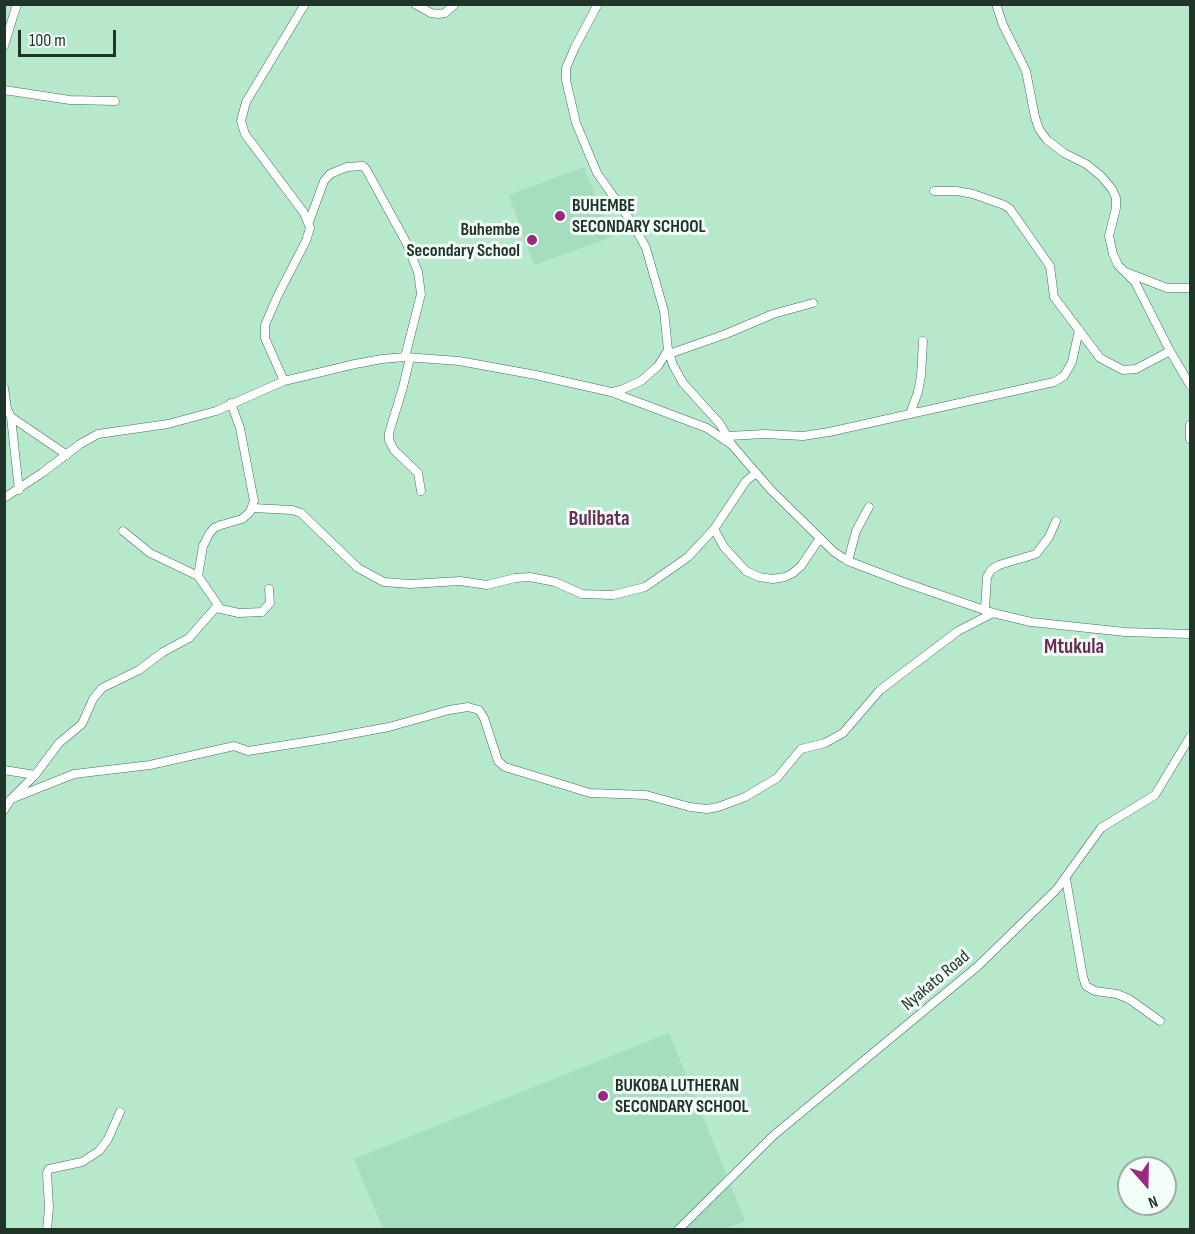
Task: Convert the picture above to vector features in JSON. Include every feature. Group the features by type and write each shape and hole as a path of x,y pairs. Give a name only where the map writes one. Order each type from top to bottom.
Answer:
{"street":[{"path":"4,46 17,4"},
{"path":"284,381 265,339 265,325 306,241 310,228 309,222 279,178 245,134 241,121 250,94 305,4"},
{"path":"415,4 431,13 438,14 445,13 455,4"},
{"path":"598,4 566,68 570,103 576,123 597,173 633,224 646,248 664,310 669,352 673,365 683,383 720,424 732,445"},
{"path":"996,4 1003,25 1026,71 1039,129 1047,140 1064,153 1086,164 1112,189 1116,198 1116,208 1109,236 1110,244 1119,265 1128,273 1142,295 1170,351 1191,385"},
{"path":"4,90 70,100 115,101"},
{"path":"309,222 324,181 330,174 346,167 363,166 406,242 418,272 421,294 388,440 394,450 418,473 421,491"},
{"path":"934,191 973,194 1010,209 1046,257 1052,273 1054,297 1100,358 1123,370 1136,369 1170,351"},
{"path":"1128,273 1167,288 1191,288"},
{"path":"611,392 641,381 658,366 669,352 773,314 813,303"},
{"path":"728,436 764,434 803,436 1054,382 1064,376 1072,362 1079,330"},
{"path":"910,414 921,376 923,341"},
{"path":"4,498 19,490 80,444 98,434 168,423 216,411 284,381 364,363 407,358 482,365 611,392 699,424 732,445 756,473 834,552 848,561 903,582 993,613 1031,622 1125,632 1191,634"},
{"path":"4,388 7,409 11,417 19,490"},
{"path":"198,576 203,546 214,528 242,519 253,508 254,501 240,428 231,403"},
{"path":"11,417 67,454"},
{"path":"1191,425 1191,439"},
{"path":"253,508 292,510 301,513 358,568 384,582 410,584 460,581 487,585 530,577 555,582 582,594 597,596 630,592 645,587 688,557 714,529 741,486 756,473"},
{"path":"848,561 856,531 869,507"},
{"path":"984,609 986,584 991,570 999,565 1036,554 1049,537 1056,521"},
{"path":"714,529 724,547 746,571 759,577 773,579 793,573 801,566 820,538"},
{"path":"4,810 11,799 36,775 58,743 82,724 93,699 102,688 140,670 163,652 189,638 216,608 217,602 198,576 150,553 123,531"},
{"path":"216,608 239,613 262,612 270,603 269,589"},
{"path":"11,799 75,774 150,765 234,746 248,751 313,741 389,727 468,707 479,710 484,718 498,761 505,767 590,793 646,795 690,807 706,809 718,807 745,798 777,778 801,749 825,742 843,733 880,690 958,631 993,613"},
{"name":"Nyakato Road","path":"678,1230 774,1135 978,966 1066,879 1101,828 1155,795 1191,737"},
{"path":"4,770 36,775"},
{"path":"1066,879 1086,986 1095,991 1117,994 1129,999 1160,1021"},
{"path":"47,1230 49,1207 47,1173 49,1169 82,1162 99,1150 111,1133 120,1112"}],"shaded area":[{"name":"BUHEMBE SECONDARY SCHOOL","path":"584,167 612,237 534,265 509,195"},
{"name":"BUKOBA LUTHERAN SECONDARY SCHOOL","path":"669,1033 745,1221 723,1230 383,1229 354,1159"}],"place":[{"name":"BUHEMBE SECONDARY SCHOOL","path":"560,216"},
{"name":"Buhembe Secondary School","path":"532,240"},
{"name":"BUKOBA LUTHERAN SECONDARY SCHOOL","path":"603,1096"}],"district":[{"name":"Bulibata","path":"599,520"},
{"name":"Mtukula","path":"1074,648"}]}
